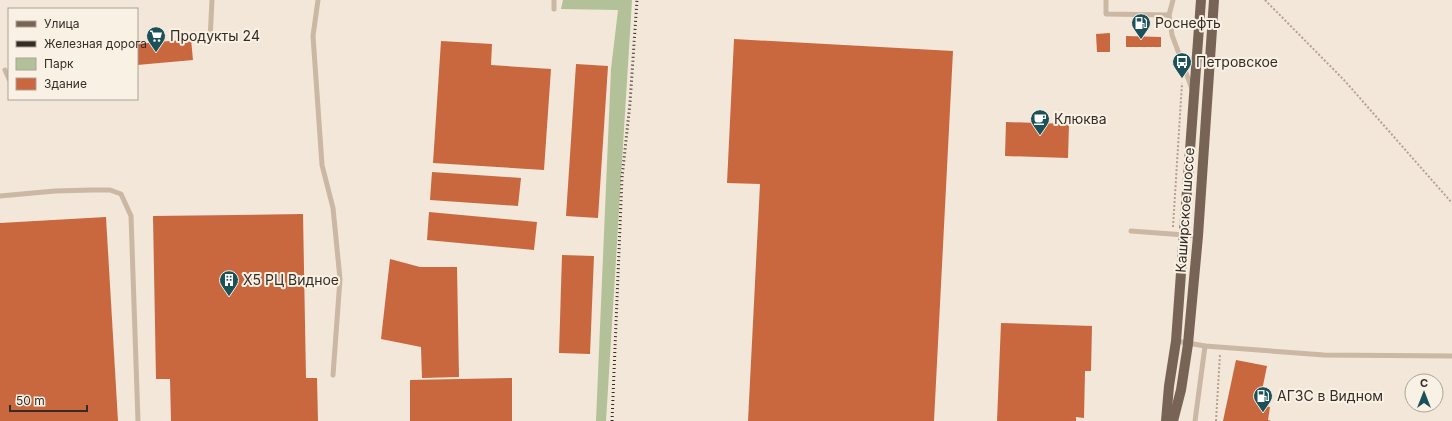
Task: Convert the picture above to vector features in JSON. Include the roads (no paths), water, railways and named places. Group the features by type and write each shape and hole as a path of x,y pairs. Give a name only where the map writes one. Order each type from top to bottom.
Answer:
{"main road":[{"name":"Каширское шоссе","path":"1166,421 1169,386 1176,342 1185,235 1201,0"},
{"name":"Каширское шоссе","path":"1173,421 1181,390 1188,344 1198,236 1214,0"}],"lane":[{"path":"210,40 212,0"},
{"path":"318,0 313,36 322,165 333,208 340,279 333,375"},
{"path":"554,0 554,9"},
{"path":"1106,0 1106,14 1169,15"},
{"path":"1173,0 1169,15 1172,35 1194,96"},
{"path":"0,196 55,191 92,190 110,190 122,194 131,216 138,421"},
{"path":"1131,231 1198,236"},
{"path":"1176,342 1205,346 1324,355 1452,356"},
{"path":"1195,421 1205,346"}],"railway":[{"path":"612,421 622,178 630,103 637,0"}],"place":[{"name":"Роснефть","path":"1141,40"},
{"name":"Продукты 24","path":"156,53"},
{"name":"Петровское","path":"1182,79"},
{"name":"Клюква","path":"1040,136"},
{"name":"X5 РЦ Видное","path":"229,297"},
{"name":"АГЗС в Видном","path":"1263,413"}]}
